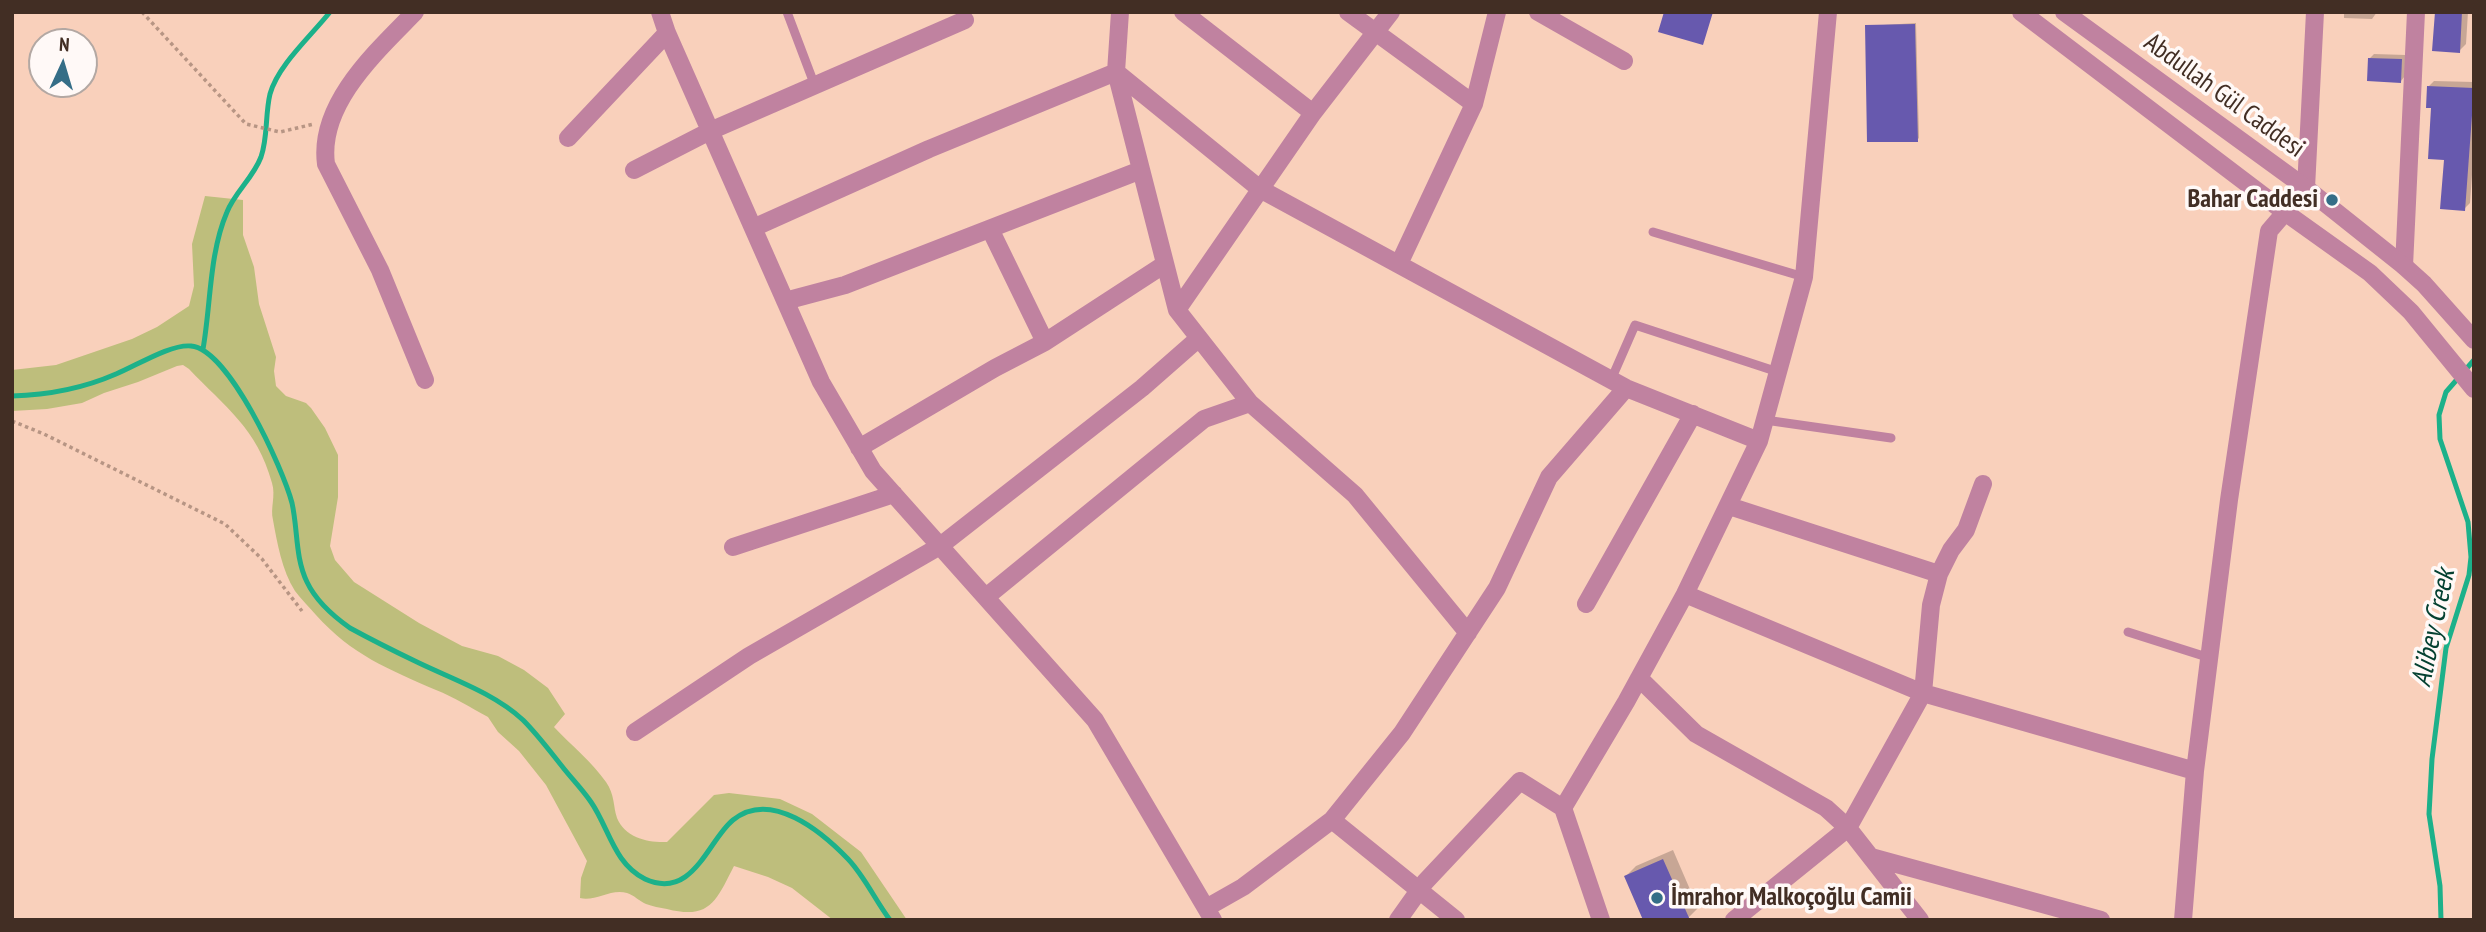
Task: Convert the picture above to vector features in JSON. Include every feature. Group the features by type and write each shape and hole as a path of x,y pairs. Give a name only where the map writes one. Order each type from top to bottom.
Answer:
{"street":[{"path":"415,12 359,69 333,115 324,150 326,164 380,270 425,380"},
{"path":"660,12 821,382 873,471 1095,720 1210,914 1332,820 1402,733 1497,588 1549,477 1619,384"},
{"path":"1120,12 1116,72 1177,310 1250,403 1355,495 1468,633"},
{"path":"1183,12 1313,113"},
{"path":"1348,12 1474,104"},
{"path":"1177,310 1313,113 1391,12"},
{"path":"1399,264 1474,104 1497,12"},
{"path":"1538,12 1624,61"},
{"path":"1563,808 1685,594 1759,441 1804,277 1828,12"},
{"path":"2021,12 2286,213 2370,273 2411,313 2474,389"},
{"name":"Abdullah Gül Caddesi","path":"2064,12 2306,188 2424,284 2474,340"},
{"path":"2183,920 2195,771 2229,500 2269,231 2306,188 2315,12"},
{"path":"2404,267 2416,12"},
{"path":"635,170 710,131 965,20"},
{"path":"568,138 667,33"},
{"path":"1116,72 1260,189 1619,384 1759,441"},
{"path":"752,228 929,149 1116,72"},
{"path":"785,301 845,285 1141,170"},
{"path":"990,229 1045,342"},
{"path":"859,448 995,368 1045,342 1165,264"},
{"path":"635,732 749,656 940,546 1142,388 1199,338"},
{"path":"986,597 1203,419 1250,403"},
{"path":"1586,604 1693,414"},
{"path":"1734,920 1848,828 1923,693 1931,605 1939,575 1951,550 1966,530 1983,484"},
{"path":"733,547 894,494"},
{"path":"1729,506 1939,575"},
{"path":"1685,594 1923,693 2195,771"},
{"path":"1639,678 1696,734 1826,808 1848,828 1920,920"},
{"path":"1398,920 1419,891 1520,781 1563,808 1601,920"},
{"path":"1332,820 1456,920"},
{"path":"1871,858 2101,920"}],"lane":[{"path":"787,12 815,86"},
{"path":"1653,232 1804,277"},
{"path":"1619,384 1635,326 1778,372"},
{"path":"1765,420 1891,438"},
{"path":"2128,632 2210,658"}],"path":[{"path":"142,12 246,124 280,132 317,124 329,129"},
{"path":"12,421 44,434 225,524 262,559 302,611"}],"shaded area":[{"path":"205,196 243,200 243,235 254,267 259,304 276,357 276,386 286,396 306,403 311,408 325,428 338,455 338,497 330,546 335,560 354,582 419,623 462,646 498,656 524,670 548,688 565,714 554,727 606,782 617,818 632,835 645,840 667,842 714,795 729,793 780,799 812,814 861,852 907,920 833,920 792,888 734,866 710,905 693,912 681,912 643,903 630,894 621,892 580,898 581,878 587,861 546,785 519,751 498,732 488,717 386,668 357,651 330,629 295,591 281,556 272,515 273,488 258,447 227,407 189,369 183,365 177,366 82,403 12,411 12,370 56,365 132,339 157,327 189,306 194,286 192,244"}],"building":[{"path":"1664,12 1713,12 1703,45 1658,32"},
{"path":"2435,12 2462,12 2460,53 2432,51"},
{"path":"1915,24 1918,142 1867,142 1865,25"},
{"path":"2368,58 2402,59 2401,83 2367,81"},
{"path":"2427,86 2474,88 2465,211 2440,209 2444,160 2428,159 2431,108 2426,108"},
{"name":"İmrahor Malkoçoğlu Camii","path":"1663,859 1690,920 1643,920 1624,876"}],"waterway":[{"path":"203,349 221,228 230,205 261,157 267,110 274,83 287,62 330,12"},
{"path":"12,396 79,387 116,374 173,348 191,346 206,352 222,367 237,388 278,465 292,503 303,573 320,602 350,628 486,694 512,710 538,736 588,797 619,855 635,872 645,879 662,884 675,882 698,865 733,820 748,812 763,809 779,812 810,827 837,848 860,873 890,920"},
{"name":"Alibey Creek","path":"2441,920 2440,886 2429,814 2432,759 2446,648 2469,575 2471,557 2468,522 2440,439 2439,415 2446,392 2474,360"}],"place":[{"name":"Bahar Caddesi","path":"2332,200"},
{"name":"İmrahor Malkoçoğlu Camii","path":"1657,898"}]}
